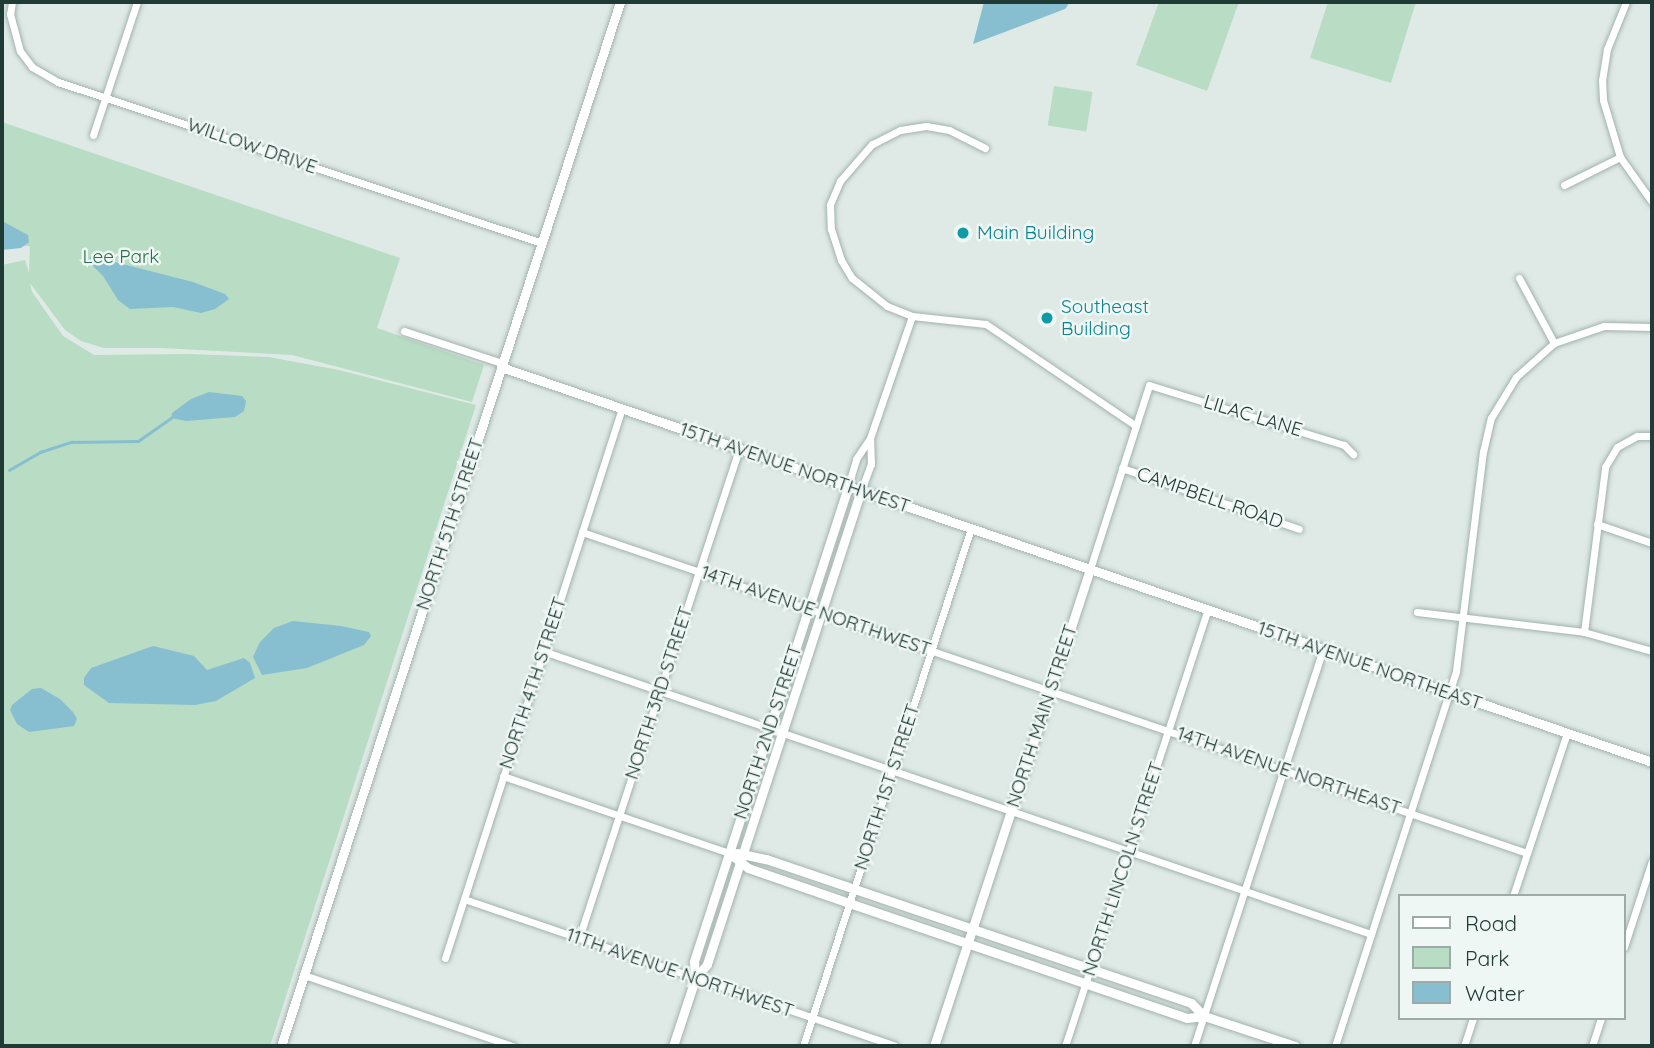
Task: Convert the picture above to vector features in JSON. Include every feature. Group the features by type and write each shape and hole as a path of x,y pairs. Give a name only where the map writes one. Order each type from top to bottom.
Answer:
{"street":[{"name":"WILLOW DRIVE","path":"12,2 10,14 16,41 32,67 58,82 542,243"},
{"path":"93,135 137,2"},
{"name":"NORTH 5TH STREET","path":"281,1046 620,2"},
{"path":"1626,2 1607,49 1602,80 1607,120 1620,157 1652,202"},
{"path":"985,148 939,127 900,130 872,144 862,153 834,192 831,229 841,260 852,278 869,294 912,316 986,324 1136,426"},
{"path":"1564,185 1620,157"},
{"path":"1519,278 1554,343"},
{"path":"848,486 856,458 870,439 912,316"},
{"path":"1335,1046 1450,693 1464,619 1487,428 1500,398 1516,377 1554,343 1604,326 1652,327"},
{"name":"15TH AVENUE NORTHWEST","path":"404,331 1090,569"},
{"name":"NORTH MAIN STREET","path":"934,1046 1149,385"},
{"name":"LILAC LANE","path":"1149,385 1344,445 1353,454"},
{"name":"NORTH 4TH STREET","path":"445,958 622,408"},
{"path":"1584,632 1608,458 1616,447 1637,436 1652,436"},
{"path":"861,491 871,464 870,439"},
{"name":"NORTH 3RD STREET","path":"579,938 739,449"},
{"name":"CAMPBELL ROAD","path":"1122,468 1299,528"},
{"name":"NORTH 2ND STREET","path":"695,979 694,961 848,486"},
{"name":"NORTH 2ND STREET","path":"673,1046 695,979 707,964 861,491"},
{"path":"1597,524 1652,543"},
{"name":"NORTH 1ST STREET","path":"803,1046 971,527"},
{"name":"14TH AVENUE NORTHWEST","path":"582,532 1050,691"},
{"name":"15TH AVENUE NORTHEAST","path":"1090,569 1652,762"},
{"name":"NORTH LINCOLN STREET","path":"1065,1046 1207,611"},
{"path":"1417,612 1584,632 1652,651"},
{"path":"1194,1046 1323,650"},
{"path":"543,651 1371,934"},
{"name":"14TH AVENUE NORTHEAST","path":"1050,691 1527,853"},
{"path":"1514,894 1567,733"},
{"path":"503,776 729,853 849,903 1187,1018 1204,1016 1296,1046"},
{"path":"742,859 853,888 1191,1003 1204,1016"},
{"path":"1626,941 1652,861"},
{"name":"11TH AVENUE NORTHWEST","path":"464,899 895,1046"},
{"path":"304,975 513,1046"},
{"path":"1464,1046 1472,1020"},
{"path":"1592,1046 1600,1020"}],"green space":[{"path":"1159,2 1239,2 1207,91 1136,65"},
{"path":"1328,2 1416,2 1391,83 1310,58"},
{"path":"1054,86 1093,92 1086,132 1048,126"},
{"name":"Lee Park","path":"2,122 400,258 377,328 484,365 472,402 292,355 161,348 104,348 81,341 65,330 30,283 32,292 63,336 94,355 269,357 339,370 476,405 270,1046 2,1046 2,265 25,260 29,273 30,246 2,246"}],"water":[{"path":"984,2 1070,2 1065,9 973,44"},
{"path":"2,221 28,235 29,242 21,248 2,250"},
{"path":"91,256 193,282 225,294 229,299 215,309 201,313 173,307 130,309 118,300 103,276 88,261"},
{"path":"209,392 242,396 246,401 244,411 235,417 186,421 171,418 172,413 191,399"},
{"path":"293,621 341,626 369,632 371,636 364,645 307,668 262,675 253,657 260,642 274,628"},
{"path":"153,646 194,656 207,670 244,658 250,663 255,678 216,701 195,705 109,703 84,685 84,678 91,668"},
{"path":"41,688 60,699 73,712 77,719 74,726 29,732 17,724 10,710 12,705 32,689"}],"waterway":[{"path":"9,470 40,452 71,442 138,441 171,418"}],"place":[{"name":"Main Building","path":"963,233"},
{"name":"Southeast Building","path":"1047,318"}]}
